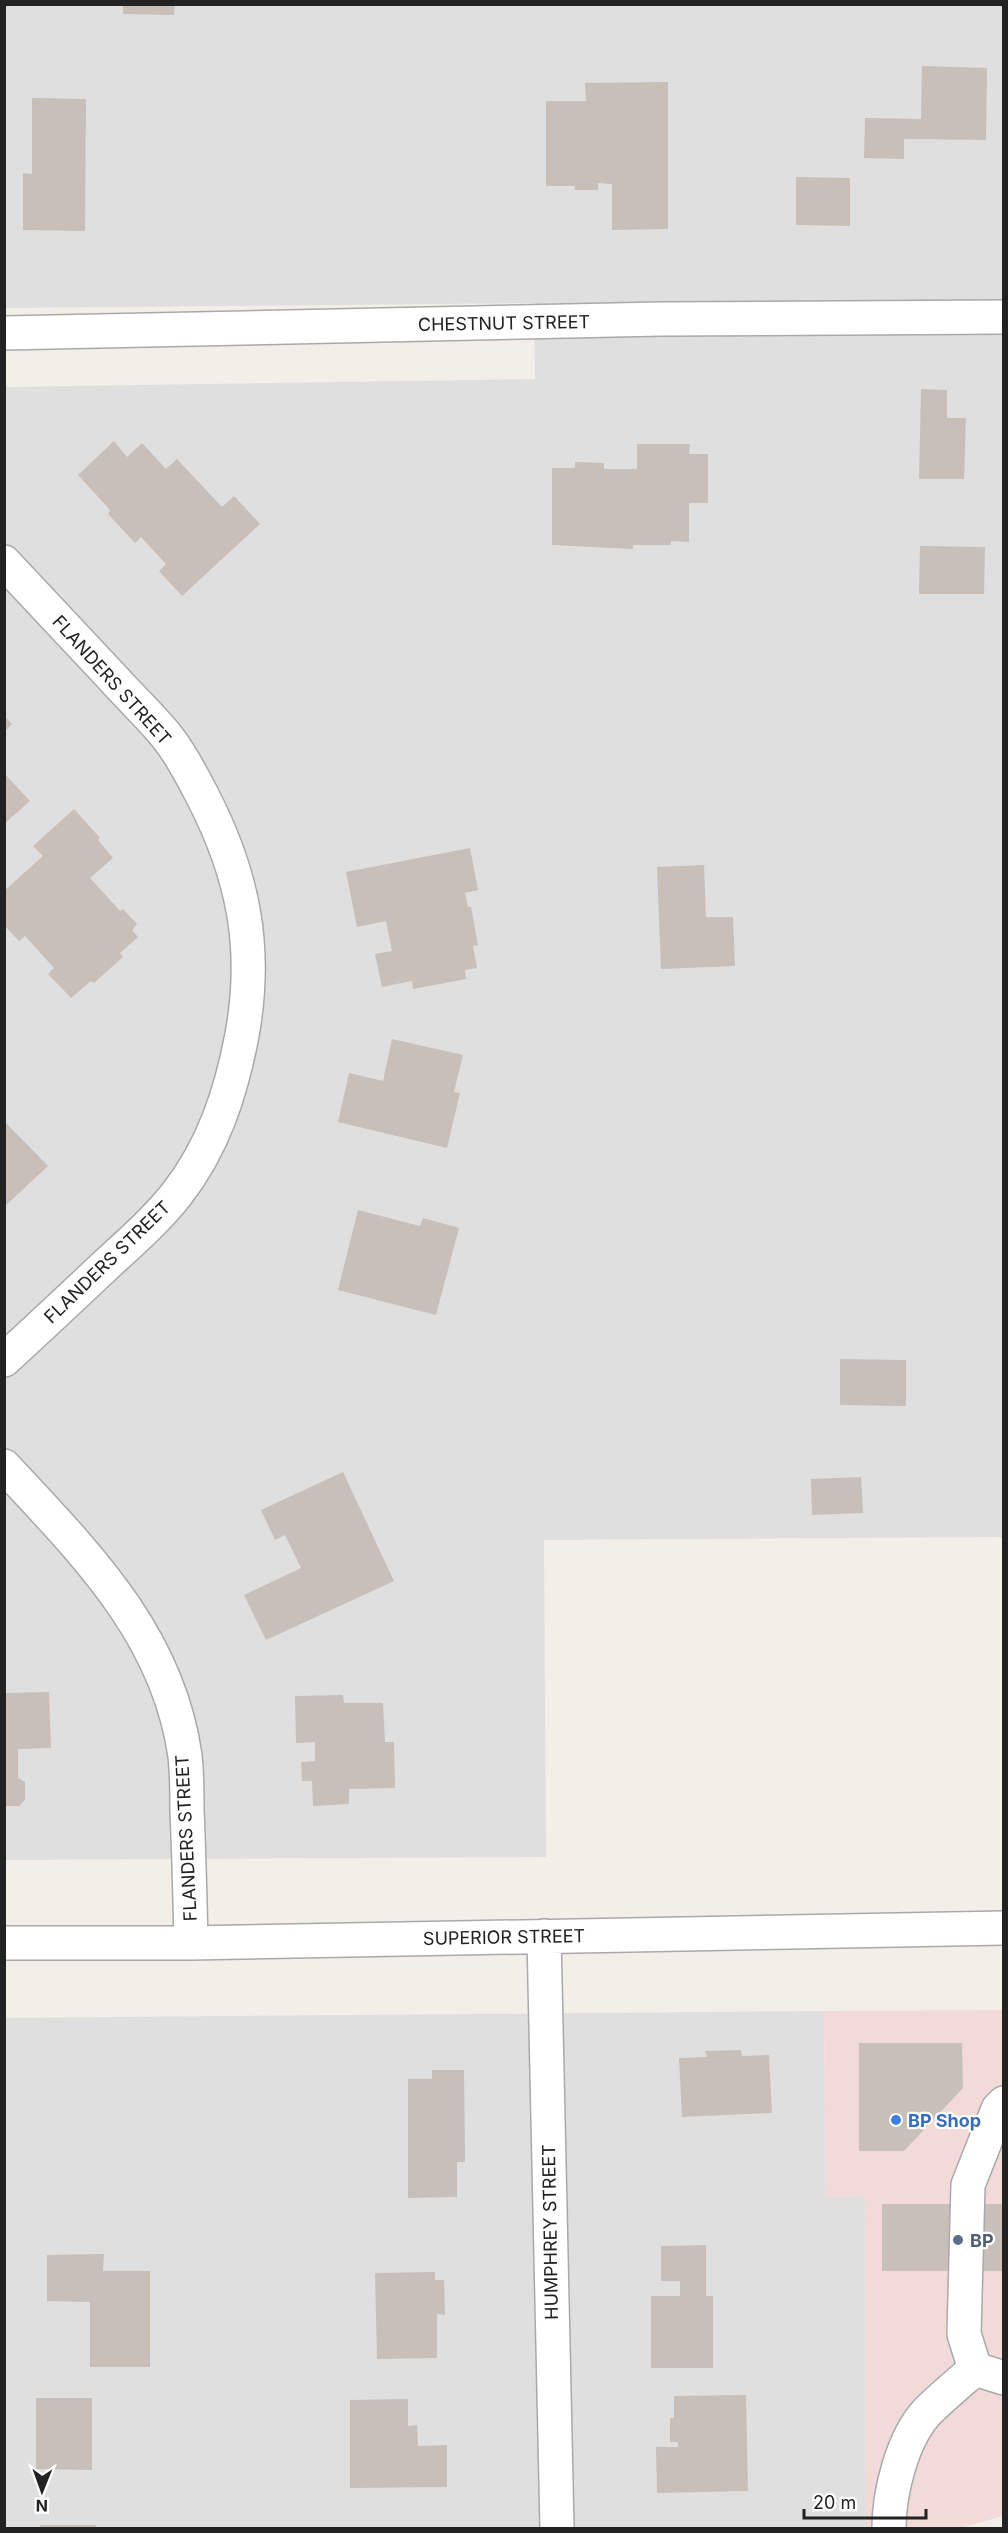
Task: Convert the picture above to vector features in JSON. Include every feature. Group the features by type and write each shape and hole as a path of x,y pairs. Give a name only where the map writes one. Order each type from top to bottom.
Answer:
{"street":[{"name":"CHESTNUT STREET","path":"4,333 649,320 1004,317"},
{"name":"FLANDERS STREET","path":"4,562 165,734 192,778 211,813 235,873 246,928 249,976 238,1056 225,1104 209,1143 192,1173 174,1197 143,1230 4,1360"},
{"name":"FLANDERS STREET","path":"4,1466 117,1592 164,1677 185,1756 191,1943"},
{"name":"SUPERIOR STREET","path":"4,1943 191,1943 1004,1928"},
{"name":"HUMPHREY STREET","path":"544,1936 557,2529"},
{"path":"889,2529 889,2502 902,2453 925,2414 989,2373 964,2334 968,2185 998,2109 1004,2103"}],"shaded area":[{"path":"4,5 1003,5 1003,1537 544,1540 546,1857 5,1860 5,387 535,379 534,303 5,308"},
{"path":"1003,2010 1003,2516 960,2528 866,2528 865,2196 826,2197 824,2011"},
{"path":"824,2011 826,2197 865,2196 866,2528 5,2528 4,2018"}],"building":[{"path":"123,4 175,4 174,15 123,14"},
{"path":"922,66 987,68 986,140 904,139 904,159 864,158 865,118 921,119"},
{"path":"668,82 668,229 612,230 612,184 598,183 598,190 575,190 575,186 546,186 546,101 586,101 585,83"},
{"path":"32,98 86,99 85,231 23,230 23,173 32,174"},
{"path":"796,177 850,178 850,226 796,225"},
{"path":"921,389 947,390 947,418 966,418 964,479 919,479"},
{"path":"114,441 127,457 142,443 166,469 177,459 222,507 234,496 260,524 182,596 159,571 166,564 141,537 135,543 108,514 110,510 78,475"},
{"path":"637,444 690,444 689,454 708,454 708,503 689,503 689,542 671,541 671,545 633,545 633,549 552,545 552,468 575,468 575,462 604,463 604,469 637,469"},
{"path":"920,546 985,547 984,594 919,594"},
{"path":"5,717 12,724 5,731"},
{"path":"4,773 30,801 4,824"},
{"path":"74,809 100,838 98,840 113,858 90,878 120,911 123,909 137,924 132,930 138,937 120,953 123,957 94,983 91,981 71,998 48,974 54,968 25,936 19,941 4,925 4,891 43,856 33,846"},
{"path":"470,848 478,890 465,893 468,907 471,907 478,945 473,946 477,968 465,970 466,979 413,989 412,981 382,987 375,954 392,951 386,921 357,927 346,872"},
{"path":"704,865 706,917 733,917 735,966 661,969 657,867"},
{"path":"392,1039 463,1055 454,1092 460,1093 447,1148 338,1122 349,1073 383,1081"},
{"path":"4,1121 48,1166 4,1207"},
{"path":"358,1210 420,1226 423,1218 459,1228 436,1315 338,1290"},
{"path":"840,1359 906,1360 906,1406 840,1405"},
{"path":"343,1472 394,1581 266,1640 244,1595 301,1568 285,1535 275,1540 261,1510"},
{"path":"861,1477 863,1513 812,1515 811,1479"},
{"path":"49,1692 51,1748 18,1749 18,1778 25,1782 25,1800 19,1806 4,1806 4,1693"},
{"path":"343,1695 344,1703 383,1703 385,1742 394,1742 395,1788 349,1789 349,1804 313,1806 312,1781 302,1781 301,1762 315,1761 315,1742 296,1743 295,1696"},
{"name":"BP Shop","path":"859,2043 962,2043 963,2088 904,2151 859,2151"},
{"path":"741,2050 742,2056 769,2055 772,2113 682,2117 679,2058 707,2057 705,2051"},
{"path":"432,2070 464,2070 465,2162 457,2162 457,2197 408,2198 408,2079 432,2079"},
{"path":"882,2204 1004,2204 1004,2271 882,2271"},
{"path":"706,2245 706,2296 713,2296 713,2368 651,2368 651,2296 680,2296 680,2281 661,2281 661,2246"},
{"path":"104,2254 103,2271 150,2271 150,2367 90,2367 90,2302 47,2301 47,2255"},
{"path":"435,2272 435,2280 444,2280 445,2315 437,2314 437,2358 377,2359 375,2273"},
{"path":"746,2395 748,2491 657,2493 656,2447 678,2447 678,2442 670,2442 670,2418 674,2418 674,2396"},
{"path":"36,2398 92,2398 92,2470 36,2469"},
{"path":"408,2399 408,2426 417,2425 418,2446 447,2445 447,2487 350,2488 350,2400"},
{"path":"40,2525 96,2525 96,2528 40,2528"}],"place":[{"name":"BP Shop","path":"896,2120"},
{"name":"BP","path":"958,2240"}]}
